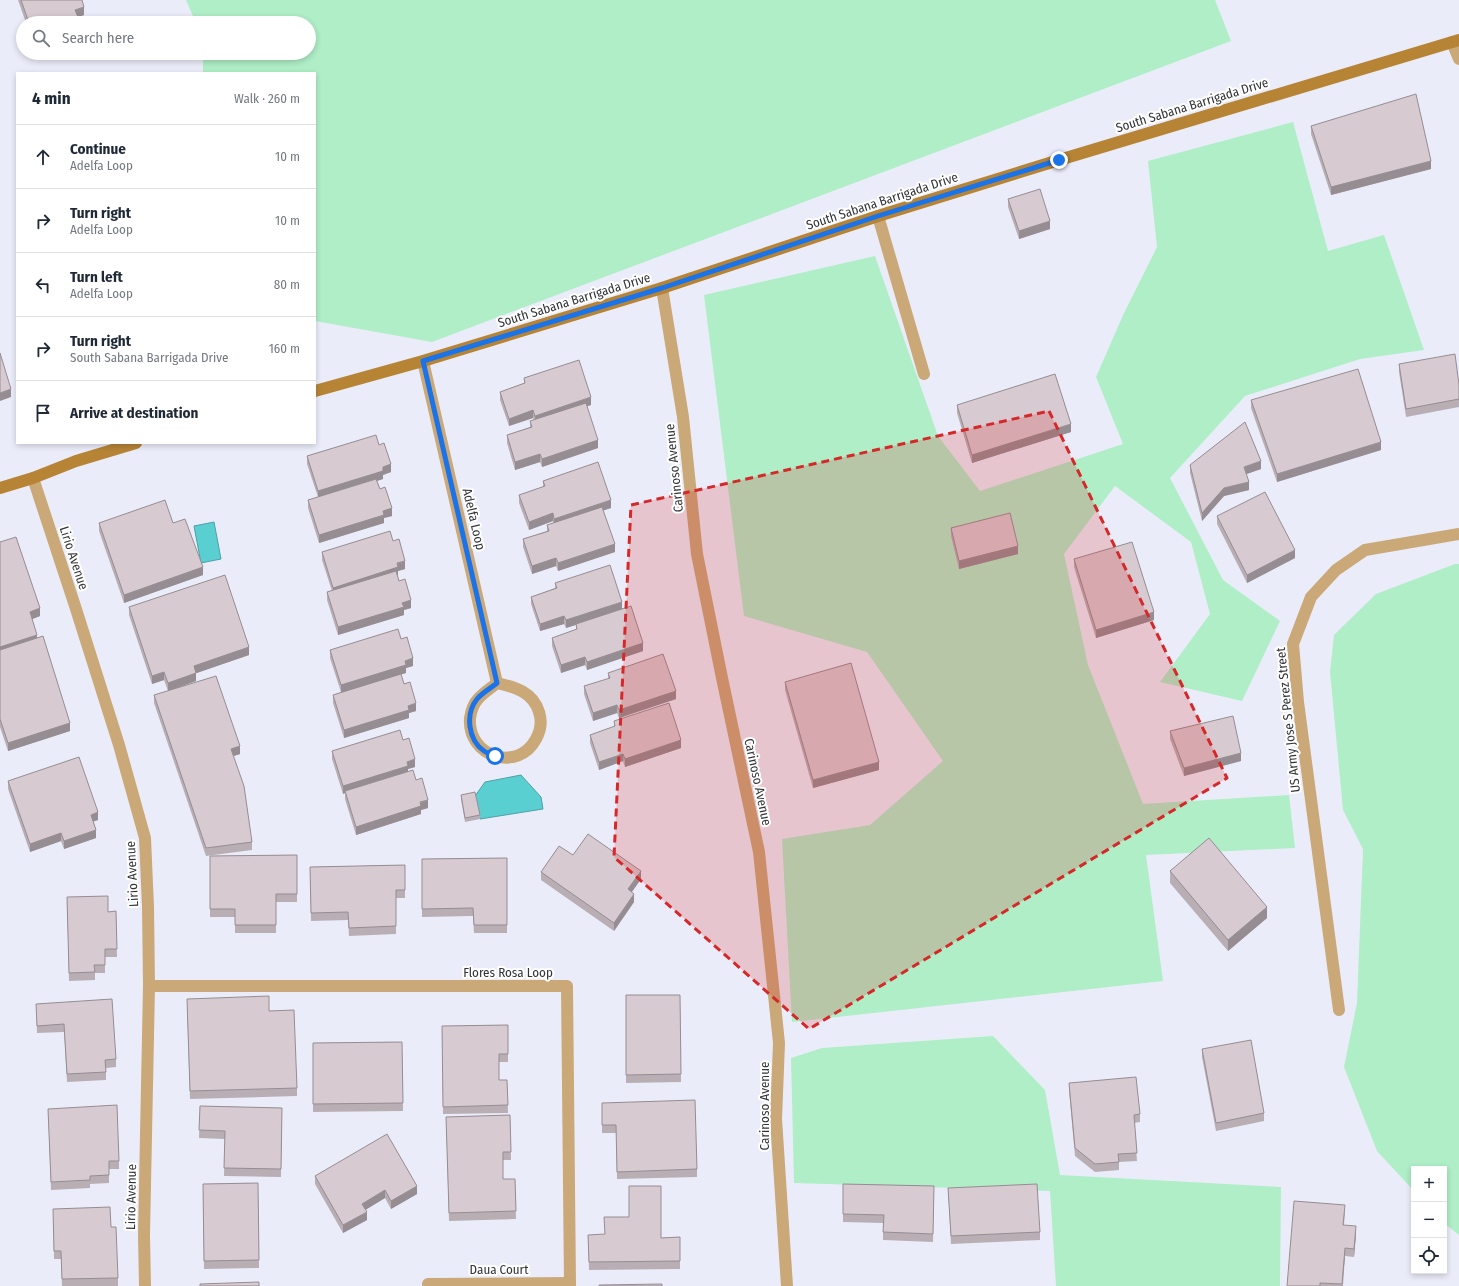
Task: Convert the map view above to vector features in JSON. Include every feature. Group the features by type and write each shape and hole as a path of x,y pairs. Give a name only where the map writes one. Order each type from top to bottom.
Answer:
{"main road":[{"name":"South Sabana Barrigada Drive","path":"316,391 423,361 662,288 878,216 1164,128 1456,41"},
{"path":"0,488 33,478 76,461 133,444"}],"street":[{"path":"1456,41 1459,59"},
{"path":"878,216 924,374"},
{"name":"Carinoso Avenue","path":"662,288 683,417 697,554 759,852 779,1043 776,1119 787,1286"},
{"name":"Adelfa Loop","path":"423,361 497,683"},
{"name":"Lirio Avenue","path":"33,478 119,745 145,838 149,986 144,1235 145,1286"},
{"name":"US Army Jose S Perez Street","path":"1339,1010 1298,702 1293,644 1311,597 1336,570 1365,550 1459,534"},
{"path":"497,683 516,687 528,694 537,705 541,718 540,732 533,744 522,754 509,758 495,756 482,750 474,739 469,726 470,712 477,699 497,683"},
{"name":"Flores Rosa Loop","path":"149,986 567,986 570,1285"},
{"name":"Daua Court","path":"428,1284 570,1285"}],"highlighted area":[{"path":"1049,411 1227,778 809,1029 614,857 631,505"}],"green space":[{"path":"186,0 1215,0 1231,41 432,342 316,321 316,72 203,72 203,60 316,60 316,16 193,16"},
{"path":"1293,122 1328,251 1384,235 1424,350 1360,359 1245,396 1170,478 1223,580 1280,621 1242,701 1160,682 1210,614 1191,542 1115,486 1064,554 1088,665 1143,804 1289,795 1295,848 1146,855 1163,981 792,1022 782,839 870,825 943,761 867,652 744,616 704,295 875,256 938,436 980,491 1123,444 1096,377 1124,313 1157,247 1148,161"},
{"path":"1455,564 1459,564 1459,1235 1447,1225 1447,1166 1411,1166 1411,1188 1377,1151 1344,1067 1357,1003 1363,849 1343,810 1330,672 1334,635 1376,594"},
{"path":"993,1036 1045,1090 1060,1175 1281,1187 1280,1286 1056,1286 1050,1191 794,1183 791,1058 822,1048"}],"water":[{"path":"214,522 221,559 201,563 194,526"},
{"path":"521,775 541,797 543,809 480,819 475,796 485,782"}],"building":[{"path":"21,0 82,0 84,7 75,10 78,16 27,16"},
{"path":"1416,94 1431,161 1331,187 1311,126"},
{"path":"1040,189 1050,221 1019,231 1008,199"},
{"path":"0,353 11,389 0,393"},
{"path":"1455,354 1459,385 1459,399 1406,409 1399,364"},
{"path":"579,360 591,397 535,416 533,410 509,419 500,392 525,383 524,378"},
{"path":"1358,369 1381,442 1277,474 1251,400"},
{"path":"1055,374 1071,424 972,455 957,405"},
{"path":"586,403 598,440 542,459 540,454 515,462 507,435 532,427 530,421"},
{"path":"1245,422 1261,461 1244,467 1249,482 1224,488 1202,513 1190,465"},
{"path":"376,435 379,445 384,443 391,464 383,467 383,471 318,491 307,456"},
{"path":"598,462 611,500 554,519 553,513 529,522 519,495 545,486 543,481"},
{"path":"376,479 380,489 385,487 392,508 383,511 384,515 319,535 308,500"},
{"path":"1265,492 1295,550 1247,575 1217,516"},
{"path":"165,500 173,523 185,519 203,567 124,595 99,523"},
{"path":"602,507 615,544 558,563 556,558 532,566 523,539 549,531 547,525"},
{"path":"1010,513 1018,546 959,561 951,528"},
{"path":"390,531 393,541 399,539 405,561 397,563 398,567 333,588 322,552"},
{"path":"16,537 40,608 30,612 37,635 0,647 0,542"},
{"path":"1132,542 1154,612 1096,630 1074,559"},
{"path":"610,565 622,602 566,620 564,616 540,624 531,597 557,588 555,583"},
{"path":"396,571 399,581 405,579 411,600 402,603 404,607 338,627 327,592"},
{"path":"225,575 249,647 194,666 196,673 168,683 164,672 152,676 129,607"},
{"path":"631,606 643,643 587,662 585,657 561,665 552,638 577,629 576,624"},
{"path":"398,629 401,639 407,637 413,658 405,661 406,665 341,685 330,650"},
{"path":"43,636 70,723 8,743 0,719 0,650"},
{"path":"663,654 676,691 619,710 617,705 593,713 584,686 610,678 608,673"},
{"path":"851,663 879,762 813,780 785,682"},
{"path":"401,674 404,684 410,682 416,703 408,706 409,710 344,730 333,695"},
{"path":"216,676 240,746 231,749 244,786 252,842 206,848 154,695"},
{"path":"669,703 681,740 625,759 623,754 599,762 590,735 615,726 614,721"},
{"path":"1233,716 1241,753 1184,768 1170,731"},
{"path":"400,730 403,740 409,738 415,759 407,762 408,766 343,786 332,751"},
{"path":"79,757 98,812 91,815 96,830 64,841 61,833 30,844 8,781"},
{"path":"413,770 416,780 422,778 428,800 420,802 421,806 356,827 345,791"},
{"path":"475,792 480,815 465,818 461,795"},
{"path":"588,834 641,871 628,889 634,894 614,923 541,872 559,846 573,855"},
{"path":"1209,838 1267,907 1228,940 1170,871"},
{"path":"297,855 297,894 276,894 276,925 235,925 235,909 210,909 210,856"},
{"path":"507,858 507,925 474,925 473,908 422,909 422,859"},
{"path":"405,865 405,890 396,890 396,926 349,928 348,912 311,913 310,867"},
{"path":"108,896 108,912 116,911 117,949 105,949 105,965 94,965 95,972 69,973 67,897"},
{"path":"626,995 680,995 681,1074 626,1075"},
{"path":"269,996 269,1011 294,1010 297,1088 190,1091 187,999"},
{"path":"112,999 116,1059 105,1060 106,1072 67,1074 64,1024 37,1026 36,1004"},
{"path":"508,1025 508,1054 499,1054 499,1080 507,1080 508,1105 443,1107 442,1026"},
{"path":"1251,1040 1264,1113 1216,1123 1202,1049"},
{"path":"402,1042 403,1103 313,1104 313,1043"},
{"path":"1136,1077 1140,1114 1134,1115 1137,1153 1118,1154 1119,1162 1095,1164 1075,1148 1069,1083"},
{"path":"695,1100 697,1169 617,1172 616,1125 602,1125 602,1103"},
{"path":"117,1105 119,1161 109,1161 109,1175 90,1176 90,1180 51,1182 48,1109"},
{"path":"200,1106 282,1108 281,1169 224,1168 225,1131 199,1130"},
{"path":"510,1115 511,1152 503,1152 503,1179 515,1179 516,1211 449,1213 446,1117"},
{"path":"387,1134 417,1186 391,1201 385,1190 362,1204 367,1212 343,1225 315,1176"},
{"path":"258,1183 259,1260 204,1261 203,1184"},
{"path":"843,1184 934,1186 933,1234 883,1232 884,1215 843,1214"},
{"path":"1037,1184 1040,1232 951,1236 948,1188"},
{"path":"629,1186 661,1186 661,1238 680,1237 680,1261 589,1262 588,1235 605,1234 604,1217 629,1217"},
{"path":"1294,1201 1345,1205 1343,1225 1356,1226 1354,1249 1345,1248 1342,1284 1320,1283 1320,1286 1287,1286"},
{"path":"110,1207 111,1227 116,1227 118,1278 62,1279 61,1251 54,1251 53,1209"},
{"path":"259,1282 259,1286 200,1286 200,1284"},
{"path":"662,1284 662,1286 599,1286 599,1285"}],"route":[{"path":"495,756 482,750 474,739 469,726 470,712 477,699 497,683 423,361 662,288 878,216 1059,160"}]}
